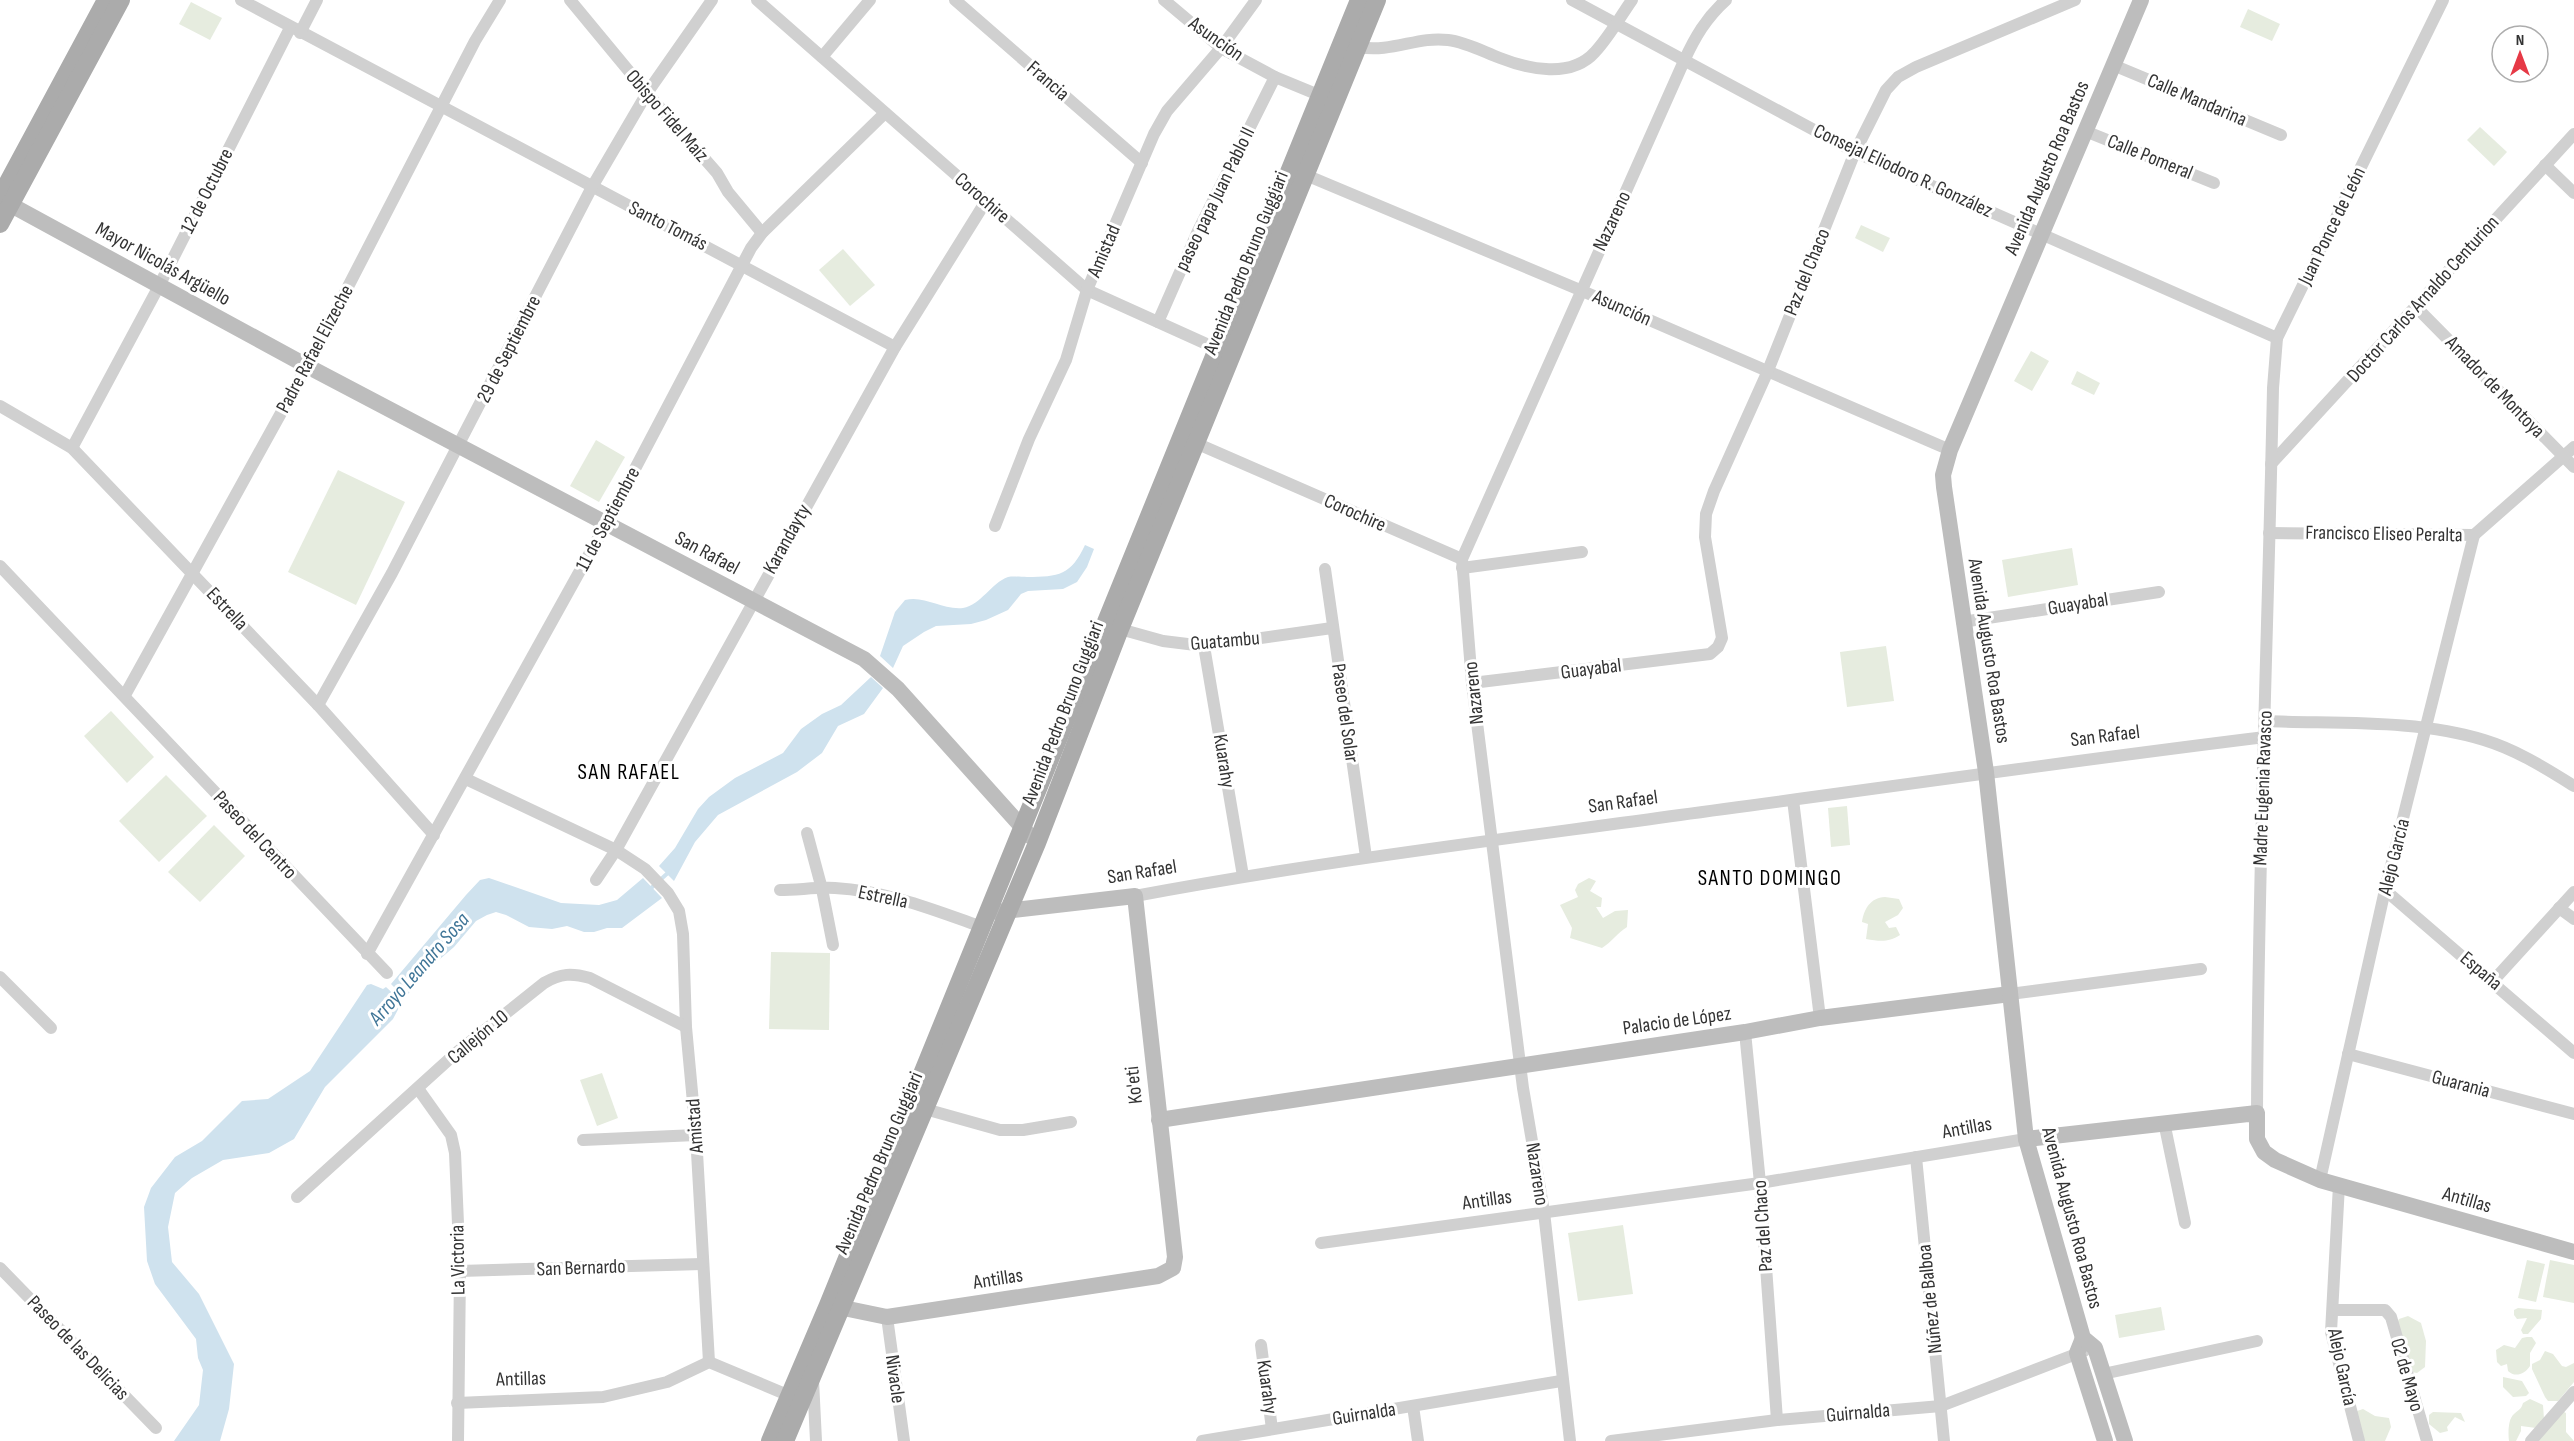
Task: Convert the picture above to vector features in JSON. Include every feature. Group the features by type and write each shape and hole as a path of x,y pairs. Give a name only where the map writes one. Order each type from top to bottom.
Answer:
{"main road":[{"path":"0,224 4,200 105,0"},
{"path":"4,200 121,0"},
{"name":"Avenida Pedro Bruno Guggiari","path":"785,1441 813,1376 835,1307 985,920 1189,440 1299,172 1328,99 1359,0"},
{"name":"Avenida Pedro Bruno Guggiari","path":"1328,99 1358,47 1377,0"},
{"name":"Avenida Pedro Bruno Guggiari","path":"770,1441 835,1307 925,1109 1037,843 1120,629 1189,440"}],"street":[{"name":"Santo Tomás","path":"241,0 295,31 742,264 895,347"},
{"name":"12 de Octubre","path":"72,448 295,31 317,0"},
{"name":"Padre Rafael Elizeche","path":"125,695 307,366 441,106 500,0"},
{"name":"Obispo Fidel Maíz","path":"570,0 646,93 717,173 728,192 762,233"},
{"name":"29 de Septiembre","path":"318,705 392,573 591,187 646,93 712,0"},
{"name":"Corochire","path":"757,0 1088,290 1225,353"},
{"path":"822,57 870,0"},
{"name":"Francia","path":"955,0 1142,163"},
{"name":"Asunción","path":"1164,0 1221,48 1275,76 1328,99"},
{"name":"Amistad","path":"995,526 1029,440 1066,360 1088,290 1154,134 1167,111 1221,48 1256,0"},
{"name":"Consejal Eliodoro R. González","path":"1572,0 1855,152 2277,339"},
{"path":"1358,47 1390,49 1426,41 1450,40 1518,65 1534,69 1549,69 1584,61 1594,53 1632,0"},
{"name":"Nazareno","path":"1570,1441 1561,1381 1544,1212 1520,1064 1472,683 1462,564 1580,290 1683,61 1700,28 1726,0"},
{"name":"Paz del Chaco","path":"1710,654 1718,647 1722,638 1705,537 1706,514 1767,373 1855,152 1886,90 1898,77 1916,67 2075,0"},
{"name":"Avenida Augusto Roa Bastos","path":"2105,1441 2085,1347 2026,1138 1986,772 1962,622 1944,475 1950,450 2140,0"},
{"name":"Juan Ponce de León","path":"2271,464 2277,339 2443,0"},
{"name":"Calle Mandarina","path":"2113,65 2281,135"},
{"name":"paseo papa Juan Pablo II","path":"1158,322 1198,231 1275,76"},
{"name":"11 de Septiembre","path":"367,954 606,524 742,264 762,233 885,113"},
{"name":"Calle Pomeral","path":"2085,130 2214,183"},
{"name":"Doctor Carlos Arnaldo Centurion","path":"2271,464 2574,134"},
{"path":"2545,165 2574,194"},
{"name":"Asunción","path":"1299,172 1580,290 1767,373 1950,450"},
{"name":"Mayor Nicolás Argüello","path":"4,200 307,366"},
{"name":"Karandayty","path":"596,880 615,850 895,347 986,201"},
{"name":"Amador de Montoya","path":"2416,307 2574,467"},
{"name":"San Rafael","path":"307,366 864,660 898,689 1037,843"},
{"name":"Estrella","path":"0,406 72,448 318,705 434,835"},
{"name":"Corochire","path":"1189,440 1462,564"},
{"name":"Francisco Eliseo Peralta","path":"2269,533 2474,535 2574,447"},
{"name":"Madre Eugenia Ravasco","path":"2257,1113 2258,940 2271,464"},
{"name":"Alejo García","path":"2320,1180 2385,890 2474,535"},
{"path":"1462,564 1582,552"},
{"name":"Paseo del Centro","path":"0,566 387,973"},
{"name":"Paseo del Solar","path":"1325,569 1366,857"},
{"name":"Guayabal","path":"1962,622 2159,592"},
{"name":"Guatambu","path":"1120,629 1163,641 1204,646 1332,628"},
{"name":"Kuarahy","path":"1204,646 1243,876"},
{"name":"Guayabal","path":"1472,683 1710,654"},
{"path":"2265,722 2426,728 2460,733 2513,751 2574,786"},
{"name":"San Rafael","path":"985,920 1008,912 1135,896 1366,857 1986,772 2265,737"},
{"path":"466,779 615,850"},
{"path":"1793,800 1820,1018"},
{"path":"807,834 822,889 833,945"},
{"name":"Amistad","path":"615,850 645,869 668,893 679,911 682,927 686,1027 696,1135 708,1362"},
{"name":"Estrella","path":"780,890 822,889 866,892 985,920"},
{"name":"España","path":"2385,890 2574,1053"},
{"path":"2493,981 2574,892"},
{"name":"Ko'eti","path":"1135,896 1174,1239 1173,1268"},
{"path":"2559,908 2574,919"},
{"name":"Palacio de López","path":"1159,1120 1745,1032 1820,1018 2201,969"},
{"name":"Callejón 10","path":"297,1197 418,1090 456,1053 544,983 558,975 574,974 590,978 686,1027"},
{"path":"0,977 51,1028"},
{"name":"Paz del Chaco","path":"1745,1032 1760,1183 1776,1420"},
{"name":"Guarania","path":"2348,1054 2574,1114"},
{"name":"La Victoria","path":"418,1090 451,1135 455,1153 460,1271 458,1441"},
{"path":"925,1109 1000,1130 1023,1130 1071,1122"},
{"name":"Antillas","path":"1321,1243 1760,1183 2026,1138 2257,1113 2257,1139 2264,1152 2320,1180 2574,1252"},
{"path":"2164,1122 2185,1223"},
{"path":"582,1140 696,1135"},
{"name":"Núñez de Balboa","path":"1916,1157 1944,1441"},
{"name":"Alejo García","path":"2339,1185 2334,1310 2331,1332 2359,1441"},
{"name":"San Bernardo","path":"460,1271 702,1264"},
{"name":"Paseo de las Delicias","path":"0,1268 156,1428"},
{"name":"Antillas","path":"835,1307 887,1317 1158,1276 1173,1268"},
{"name":"02 de Mayo","path":"2334,1310 2385,1310 2391,1317 2427,1441"},
{"name":"Nivacle","path":"887,1317 904,1441"},
{"path":"2103,1374 2257,1341"},
{"name":"Kuarahy","path":"1261,1345 1265,1434"},
{"name":"Avenida Augusto Roa Bastos","path":"2085,1347 2103,1374 2125,1441"},
{"name":"Guirnalda","path":"1611,1441 1776,1420 1941,1406 2085,1347"},
{"path":"708,1362 790,1396"},
{"name":"Antillas","path":"457,1403 603,1397 667,1382 708,1362"},
{"path":"813,1376 816,1441"},
{"name":"Guirnalda","path":"1202,1441 1265,1434 1561,1381"},
{"path":"2531,1441 2574,1392"},
{"path":"1413,1406 1418,1441"}],"shaded area":[{"path":"191,2 222,18 210,40 179,24"},
{"path":"2248,9 2280,24 2272,41 2240,27"},
{"path":"2480,127 2507,152 2494,166 2467,140"},
{"path":"1861,225 1890,238 1883,252 1855,238"},
{"path":"843,249 875,285 850,306 819,270"},
{"path":"2031,351 2049,361 2032,391 2014,381"},
{"path":"2077,371 2100,383 2094,395 2071,384"},
{"path":"596,440 625,457 599,502 570,486"},
{"path":"338,470 405,502 356,605 288,572"},
{"path":"2072,548 2078,585 2008,597 2002,560"},
{"path":"1886,646 1894,701 1847,707 1840,652"},
{"path":"111,711 154,757 127,783 84,736"},
{"path":"166,775 207,816 159,862 119,821"},
{"path":"1847,806 1850,845 1831,847 1828,808"},
{"path":"214,825 245,856 200,902 168,872"},
{"path":"1589,878 1596,881 1590,891 1602,898 1601,907 1596,907 1603,918 1615,911 1628,910 1627,927 1602,948 1570,938 1572,928 1560,905 1578,897 1575,890 1578,884"},
{"path":"1885,897 1899,899 1903,908 1898,915 1885,922 1889,928 1896,927 1900,935 1879,941 1866,939 1868,924 1862,922 1864,913 1872,902"},
{"path":"771,952 830,953 829,1030 769,1029"},
{"path":"602,1073 618,1118 597,1126 580,1080"},
{"path":"1623,1225 1633,1294 1578,1301 1568,1233"},
{"path":"2527,1260 2545,1264 2536,1302 2518,1298"},
{"path":"2550,1260 2574,1265 2574,1303 2543,1297"},
{"path":"2161,1307 2165,1330 2119,1338 2115,1315"},
{"path":"2518,1308 2542,1310 2541,1319 2528,1334 2523,1334 2521,1330 2527,1318 2517,1319 2514,1315 2514,1310"},
{"path":"2408,1316 2421,1323 2426,1341 2425,1367 2417,1373 2412,1372 2397,1323 2399,1319"},
{"path":"2532,1337 2536,1343 2530,1353 2530,1366 2520,1374 2511,1373 2508,1371 2507,1364 2501,1366 2497,1362 2496,1350 2504,1345 2515,1348 2522,1338"},
{"path":"2545,1351 2553,1354 2562,1366 2566,1367 2574,1363 2574,1382 2558,1401 2548,1401 2532,1369 2532,1364 2540,1360"},
{"path":"2503,1377 2522,1381 2529,1393 2526,1396 2513,1397 2503,1387"},
{"path":"2530,1399 2543,1405 2544,1419 2536,1428 2521,1426 2516,1441 2509,1441 2511,1419 2523,1403"},
{"path":"2363,1409 2375,1416 2389,1418 2391,1427 2385,1441 2357,1441 2354,1412"},
{"path":"2562,1411 2566,1413 2566,1432 2574,1441 2531,1441"},
{"path":"2433,1412 2461,1413 2465,1422 2455,1417 2447,1427 2448,1431 2440,1433 2429,1424 2429,1415"}],"water":[{"path":"1085,545 1094,549 1087,567 1077,582 1063,589 1028,591 1021,594 1008,610 986,620 971,624 936,626 903,646 893,668 880,656 895,612 905,600 919,599 947,607 963,608 975,603 996,584 1008,577 1048,576 1063,572 1075,563"},
{"path":"871,677 883,688 864,714 838,726 822,753 797,772 718,815 695,842 674,881 659,866 675,848 698,809 709,797 735,778 783,753 801,729 822,714 841,705"},
{"path":"489,878 561,903 599,905 617,900 643,878 662,898 622,928 607,928 594,932 584,932 567,926 552,929 529,927 496,912 487,915 476,921 454,947 426,971 405,998 391,984 466,895 480,880"},
{"path":"371,984 383,989 386,987 402,1002 393,1019 325,1087 294,1139 269,1153 223,1160 192,1178 175,1193 168,1227 172,1262 199,1294 234,1364 229,1409 220,1441 174,1441 199,1405 203,1370 198,1358 196,1339 155,1284 147,1261 144,1207 151,1188 175,1157 202,1141 242,1101 268,1099 310,1071 367,985"}],"waterway":[{"name":"Arroyo Leandro Sosa","path":"649,890 670,871"}],"district":[{"name":"SAN RAFAEL","path":"629,772"},
{"name":"SANTO DOMINGO","path":"1770,878"}]}
